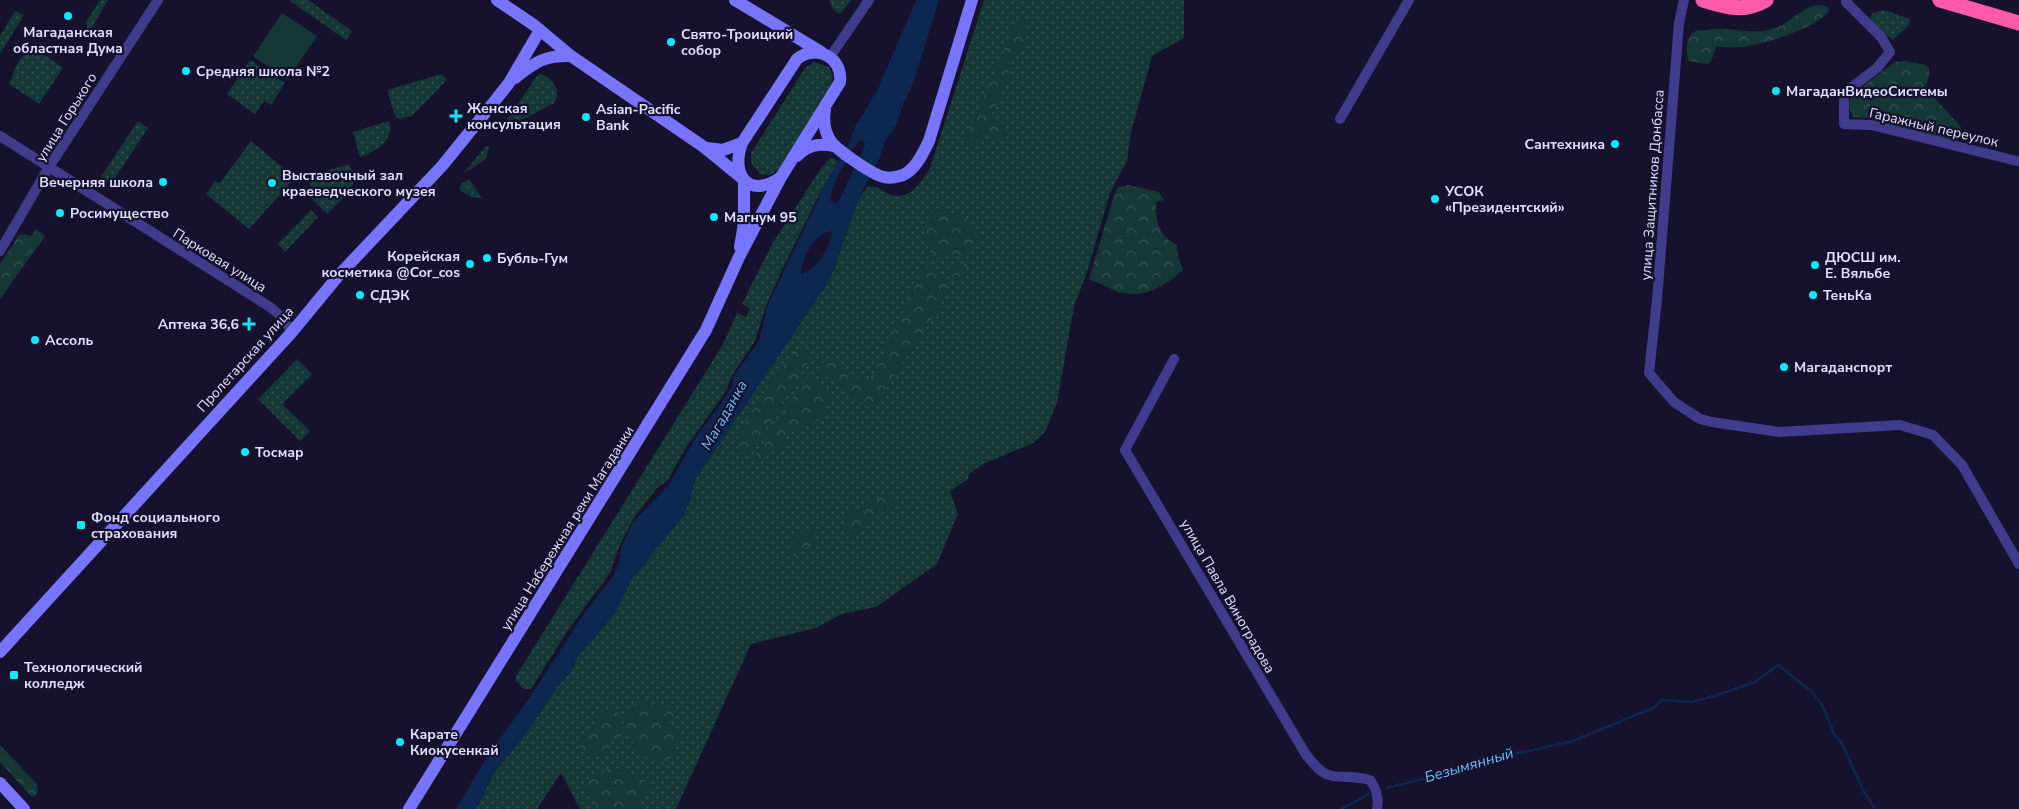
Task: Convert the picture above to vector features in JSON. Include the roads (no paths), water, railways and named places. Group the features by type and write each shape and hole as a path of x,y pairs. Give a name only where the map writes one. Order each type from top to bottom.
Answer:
{"highway":[{"path":"1703,0 1735,8 1748,8 1766,0"},
{"path":"1940,0 2019,23"}],"street":[{"name":"улица Горького","path":"0,252 49,167 158,0"},
{"path":"497,0 540,30 571,56 704,148 744,180 760,187 773,183 781,177"},
{"path":"735,0 785,32 827,55"},
{"path":"827,55 869,0"},
{"path":"825,108 823,121 828,138 834,146 881,176 893,178 907,173 923,153 940,112 972,0"},
{"path":"1340,119 1409,0"},
{"name":"улица Защитников Донбасса","path":"1684,0 1679,23 1649,373 1674,402 1700,419 1712,422 1779,432 1900,425 1933,435 1962,465 2019,564"},
{"name":"Гаражный переулок","path":"1847,0 1846,2 1881,37 1890,52 1877,68 1844,93 1844,124 1871,125 2017,160"},
{"name":"Пролетарская улица","path":"0,652 292,332 365,246 442,166 509,84 540,30"},
{"path":"785,32 794,50 791,67"},
{"path":"704,148 723,150 742,143 797,59 808,52 827,55"},
{"name":"улица Набережная реки Магаданки","path":"410,809 688,362 721,301 739,257 781,177 835,93 841,76 839,68 827,55"},
{"name":"Пролетарская улица","path":"509,84 534,62 549,57 571,56"},
{"name":"Парковая улица","path":"0,136 270,307 284,319 292,332"},
{"name":"улица Набережная реки Магаданки","path":"739,257 744,224 744,180 737,165 742,143"},
{"path":"789,164 809,147 821,144 834,146"},
{"name":"улица Павла Виноградова","path":"1174,359 1126,450 1305,753 1322,774 1331,778 1370,780 1375,786 1377,809"},
{"path":"0,783 24,809"}],"water":[{"name":"Магаданка","path":"916,0 939,0 913,84 903,104 896,126 885,141 880,157 858,200 830,279 696,478 692,485 692,494 684,515 631,580 616,611 577,658 570,673 557,687 526,733 493,774 476,809 456,809 488,755 528,700 586,611 614,575 619,563 621,548 633,522 668,486 698,434 732,387 734,376 759,341 767,307 823,189 850,141 855,127 878,89","holes":["862,140 865,142 864,148 838,203 831,202 833,188 840,171 858,141","829,231 832,232 831,238 822,258 807,272 801,274 803,261 809,248 818,238"]}],"waterway":[{"name":"Безымянный","path":"1386,788 1476,766 1490,756 1525,752 1573,741 1655,707 1661,700 1692,702 1755,682 1778,665 1812,692 1822,705 1834,734 1842,744 1863,790 1875,809"},
{"name":"Безымянный","path":"1341,809 1369,794"}],"place":[{"name":"Магаданская областная Дума","path":"68,16"},
{"name":"Свято-Троицкий собор","path":"671,42"},
{"name":"Средняя школа №2","path":"186,71"},
{"name":"МагаданВидеоСистемы","path":"1776,91"},
{"name":"Женская консультация","path":"456,116"},
{"name":"Asian-Pacific Bank","path":"586,117"},
{"name":"Сантехника","path":"1615,144"},
{"name":"Вечерняя школа","path":"163,182"},
{"name":"Выставочный зал краеведческого музея","path":"272,183"},
{"name":"УСОК «Президентский»","path":"1435,199"},
{"name":"Росимущество","path":"60,213"},
{"name":"Магнум 95","path":"714,217"},
{"name":"Бубль-Гум","path":"487,258"},
{"name":"Корейская косметика @Cor_cos","path":"470,264"},
{"name":"ДЮСШ им. Е. Вяльбе","path":"1815,265"},
{"name":"СДЭК","path":"360,295"},
{"name":"ТеньКа","path":"1813,295"},
{"name":"Аптека 36,6","path":"249,324"},
{"name":"Ассоль","path":"35,340"},
{"name":"Магаданспорт","path":"1784,367"},
{"name":"Тосмар","path":"245,452"},
{"name":"Фонд социального страхования","path":"81,525"},
{"name":"Технологический колледж","path":"14,675"},
{"name":"Карате Киокусенкай","path":"400,742"}]}
